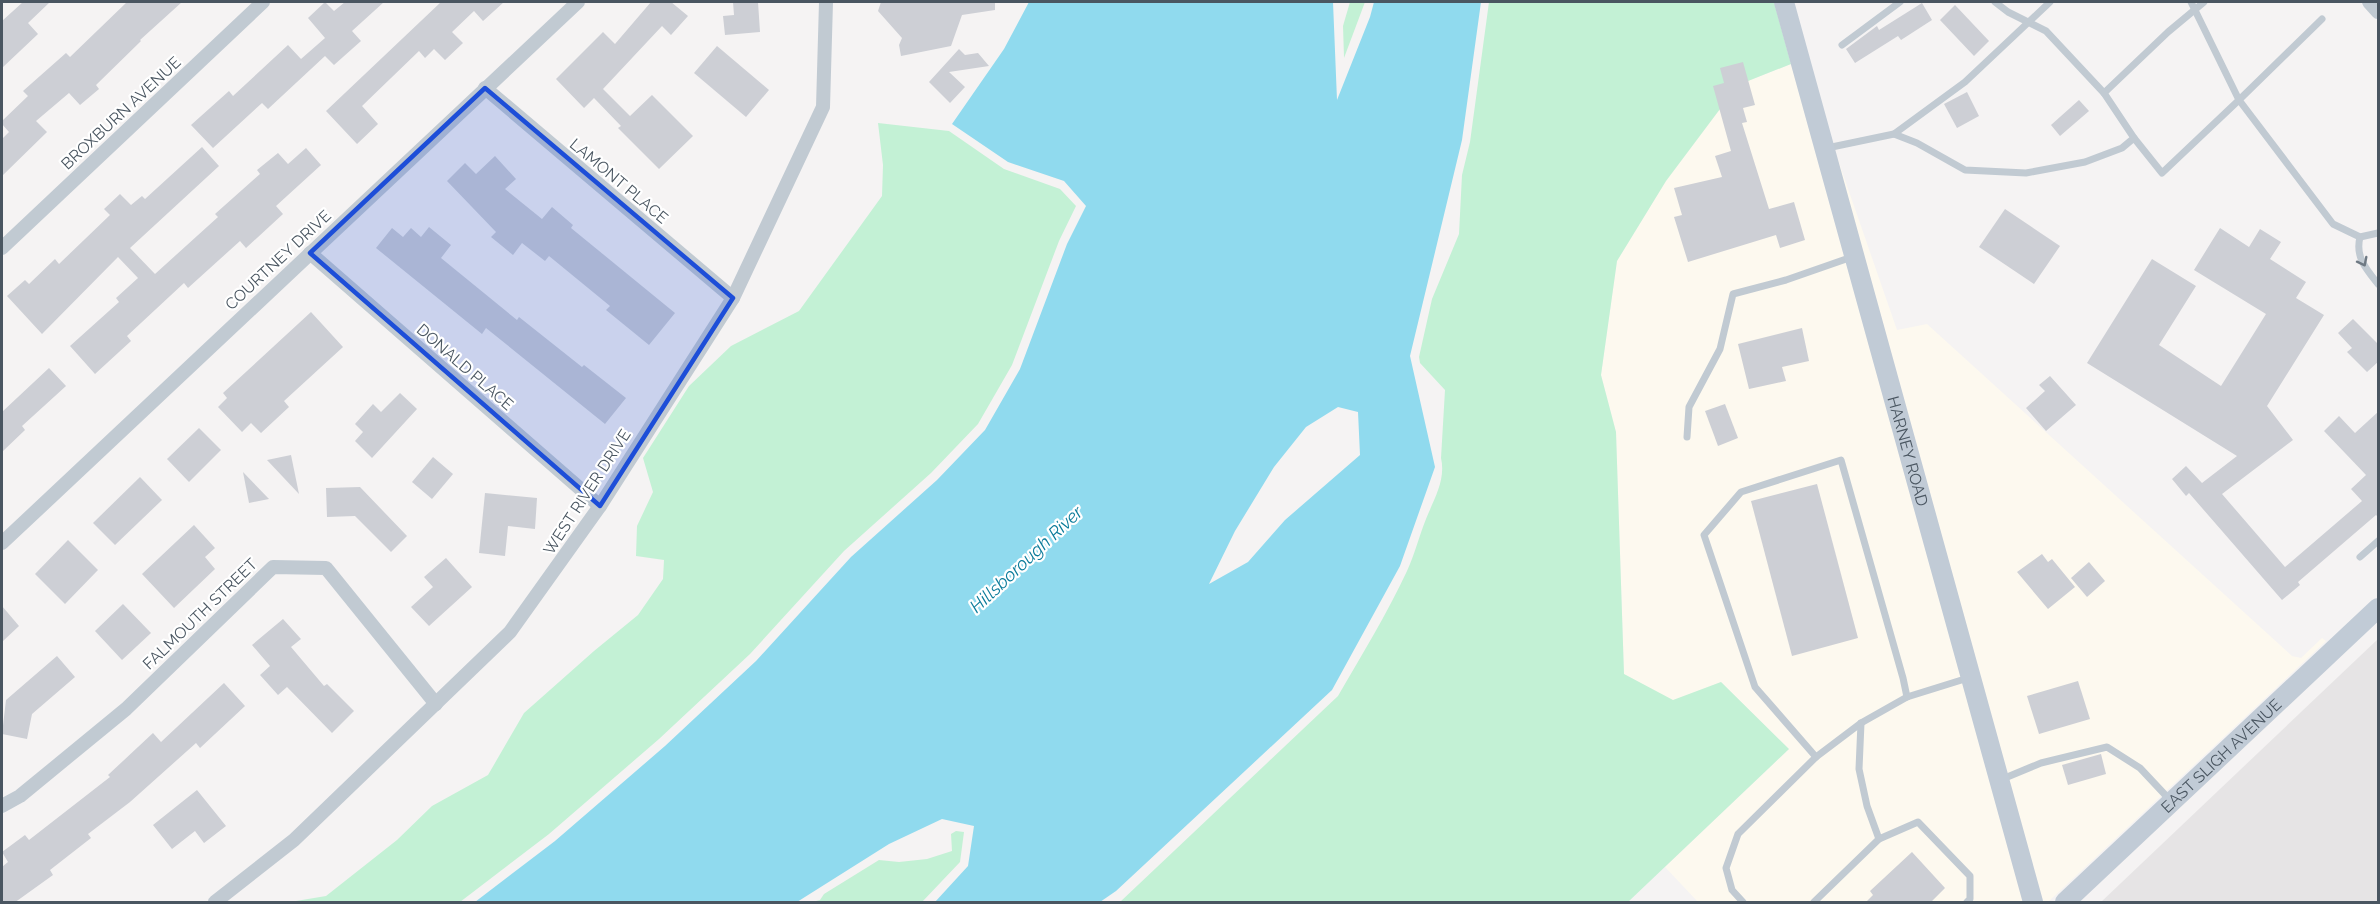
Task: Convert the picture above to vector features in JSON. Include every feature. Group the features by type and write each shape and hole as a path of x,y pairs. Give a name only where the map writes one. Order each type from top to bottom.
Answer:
{"street":[{"name":"BROXBURN AVENUE","path":"2,248 263,2"},
{"name":"COURTNEY DRIVE","path":"2,543 578,2"},
{"name":"WEST RIVER DRIVE","path":"215,903 294,840 510,632 600,506 733,298 823,107 826,2"},
{"name":"HARNEY ROAD","path":"1784,2 2033,903"},
{"name":"LAMONT PLACE","path":"485,88 733,298"},
{"name":"DONALD PLACE","path":"309,253 600,506"},
{"name":"FALMOUTH STREET","path":"2,806 20,796 126,709 273,567 326,568 436,704"},
{"name":"EAST SLIGH AVENUE","path":"2065,903 2379,608"}],"lane":[{"path":"1842,45 1900,2"},
{"path":"1995,2 2008,12 2046,31 2104,93 2134,138 2162,173 2322,19"},
{"path":"1825,148 1894,134 1965,82 2050,2"},
{"path":"2191,2 2239,100 2333,224 2360,237 2379,233"},
{"path":"2104,93 2204,2"},
{"path":"1894,134 1917,143 1965,170 2026,173 2085,162 2122,148 2134,138"},
{"path":"2360,237 2357,248 2360,260 2379,284"},
{"path":"1687,437 1689,407 1720,349 1733,294 1786,280 1855,256"},
{"path":"1816,757 1755,687 1704,535 1741,492 1841,460 1903,678 1906,697"},
{"path":"2360,557 2379,541"},
{"path":"1743,903 1732,890 1726,868 1738,834 1816,757 1861,723 1906,697 1971,677"},
{"path":"1861,723 1859,769 1867,806 1879,839"},
{"path":"1999,780 2041,763 2108,747 2140,768 2172,802"},
{"path":"1814,903 1879,839 1918,822 1970,876 1970,899 1967,903"}],"highlighted area":[{"path":"485,88 733,298 600,506 310,253"}],"shaded area":[{"path":"1791,64 2023,902 1698,902 1665,867 1789,749 1721,682 1673,701 1624,674 1616,432 1601,375 1617,261 1666,181 1738,85"},
{"path":"1836,154 1897,330 1927,324 2292,656 2301,658 2322,638 2326,641 2048,902 2043,902"},
{"path":"2378,639 2378,902 2101,902"}],"green space":[{"path":"1350,2 1365,2 1344,58 1343,26"},
{"path":"1489,2 1774,2 1791,64 1738,85 1666,181 1617,261 1601,375 1616,432 1624,674 1673,700 1721,682 1789,749 1628,902 1120,902 1338,696 1410,565 1442,474 1445,390 1420,363 1419,357 1432,299 1459,234 1462,175 1470,142"},
{"path":"878,123 949,131 1004,169 1060,189 1076,206 1059,241 1012,365 978,424 931,473 844,551 750,654 659,739 549,834 460,902 290,902 326,896 397,840 432,806 488,775 524,713 638,615 663,579 664,560 636,556 637,526 653,492 643,458 689,386 731,346 799,311 882,196 883,165"},
{"path":"956,831 964,832 960,862 922,902 812,902 820,900 824,894 879,860 899,862 927,859 952,851 951,834"}],"water":[{"name":"Hillsborough River","path":"1029,2 1333,2 1337,100 1374,2 1481,2 1462,140 1410,356 1435,467 1400,566 1332,690 1116,891 1100,902 935,902 968,866 974,826 942,819 889,844 797,902 475,902 555,841 665,746 756,661 851,557 937,480 985,430 1020,369 1067,244 1086,206 1064,181 1008,162 952,124 1004,49","holes":["1338,407 1358,412 1360,455 1285,520 1248,562 1209,584 1235,531 1274,467 1306,427"]}],"building":[{"path":"23,2 50,2 28,23 38,34 2,68 2,21"},
{"path":"127,2 182,2 140,40 96,85 99,89 80,105 69,93 36,121 47,132 2,176 2,139 9,132 2,121 28,96 23,91 66,53 70,57"},
{"path":"325,2 334,11 345,2 384,2 352,31 361,41 334,65 325,56 268,109 262,103 213,148 191,125 229,91 233,96 288,45 301,59 325,38 308,18"},
{"path":"441,2 504,2 483,21 474,11 452,32 463,43 445,60 434,49 425,58 419,51 362,106 378,124 357,144 326,111"},
{"path":"651,2 671,2 688,16 671,35 662,26 603,89 630,116 652,95 693,136 659,169 618,128 621,126 594,98 584,108 556,79 603,32 615,44"},
{"path":"733,2 758,2 760,32 725,35 723,16 734,15"},
{"path":"881,2 995,2 995,10 962,15 951,46 901,56 899,45 902,38 878,11"},
{"path":"1922,3 1932,20 1901,40 1898,36 1855,63 1846,49 1877,26 1879,30"},
{"path":"1955,5 1989,41 1974,56 1940,20"},
{"path":"717,46 769,90 746,117 694,73"},
{"path":"959,49 965,55 978,53 989,66 949,72 965,87 950,103 929,82"},
{"path":"1743,62 1755,105 1743,108 1747,122 1742,123 1769,209 1794,202 1805,240 1780,248 1776,235 1688,262 1674,217 1682,215 1674,188 1722,177 1715,156 1731,151 1713,86 1724,83 1720,68"},
{"path":"1967,92 1979,116 1957,128 1944,104"},
{"path":"2079,100 2089,111 2060,136 2051,125"},
{"path":"202,147 219,166 130,248 155,274 218,217 215,214 260,174 257,170 278,153 288,164 306,148 321,165 276,206 283,214 246,248 240,241 188,288 184,283 127,336 131,341 95,374 70,346 119,302 116,298 138,278 118,257 42,334 7,296 25,280 29,284 55,259 59,264 110,215 104,209 120,194 131,205 142,196 145,199"},
{"path":"495,156 516,179 505,189 542,219 552,207 573,225 571,228 675,313 649,345 606,310 610,306 549,256 545,261 522,243 513,255 491,237 496,232 447,181 465,163 476,174"},
{"path":"2005,209 2060,246 2034,284 1979,247"},
{"path":"429,227 451,245 441,258 517,320 519,317 582,367 584,365 626,398 605,424 486,328 482,334 376,248 392,228 403,237 411,228 421,237"},
{"path":"2220,228 2249,247 2260,229 2281,242 2270,259 2306,282 2296,298 2324,315 2267,406 2293,440 2222,494 2285,567 2362,501 2351,489 2366,475 2324,431 2339,416 2355,433 2379,411 2379,518 2376,515 2298,582 2300,585 2282,600 2189,493 2186,496 2172,479 2186,466 2202,483 2237,456 2087,363 2152,259 2196,286 2159,345 2221,386 2266,314 2194,270"},
{"path":"311,312 343,347 284,401 289,407 261,433 251,423 242,432 218,407 227,398 223,393"},
{"path":"2353,319 2379,345 2379,361 2367,372 2347,352 2352,348 2338,333"},
{"path":"1802,328 1809,361 1782,367 1786,381 1749,389 1738,344"},
{"path":"49,368 66,386 22,426 25,430 2,452 2,412"},
{"path":"2050,376 2076,405 2046,431 2026,408 2045,391 2039,385"},
{"path":"400,393 417,409 372,458 355,441 363,432 355,424 373,404 381,412"},
{"path":"1725,404 1738,438 1718,446 1705,411"},
{"path":"199,428 221,450 189,482 167,459"},
{"path":"291,455 299,494 267,460"},
{"path":"433,457 453,474 432,499 412,482"},
{"path":"243,472 269,499 249,503"},
{"path":"140,477 162,500 115,545 93,523"},
{"path":"1817,484 1858,638 1792,656 1751,501"},
{"path":"360,487 407,536 391,552 355,516 327,517 326,488"},
{"path":"485,493 537,498 535,529 508,526 505,556 479,553"},
{"path":"194,525 215,548 205,557 215,569 174,608 142,574"},
{"path":"68,540 98,570 65,604 35,574"},
{"path":"2042,554 2048,562 2052,559 2075,587 2048,609 2017,572"},
{"path":"446,558 472,587 429,626 411,607 433,587 424,577"},
{"path":"2089,562 2105,581 2087,597 2071,578"},
{"path":"123,604 151,633 122,660 95,631"},
{"path":"2,606 19,626 2,642"},
{"path":"283,619 301,639 291,647 324,686 327,684 354,711 332,733 287,687 278,695 260,675 270,666 252,645"},
{"path":"57,656 75,677 32,714 27,739 2,734 6,700"},
{"path":"2078,681 2090,719 2039,734 2027,696"},
{"path":"224,683 245,706 200,748 196,743 130,802 88,834 91,838 50,870 53,875 14,903 2,903 2,867 8,862 2,852 25,835 29,840 110,777 108,775 153,733 161,742"},
{"path":"2101,754 2106,774 2068,785 2062,765"},
{"path":"197,790 226,826 204,843 195,831 172,849 153,825"},
{"path":"1912,852 1945,888 1930,903 1865,903 1873,895 1870,891"}]}
